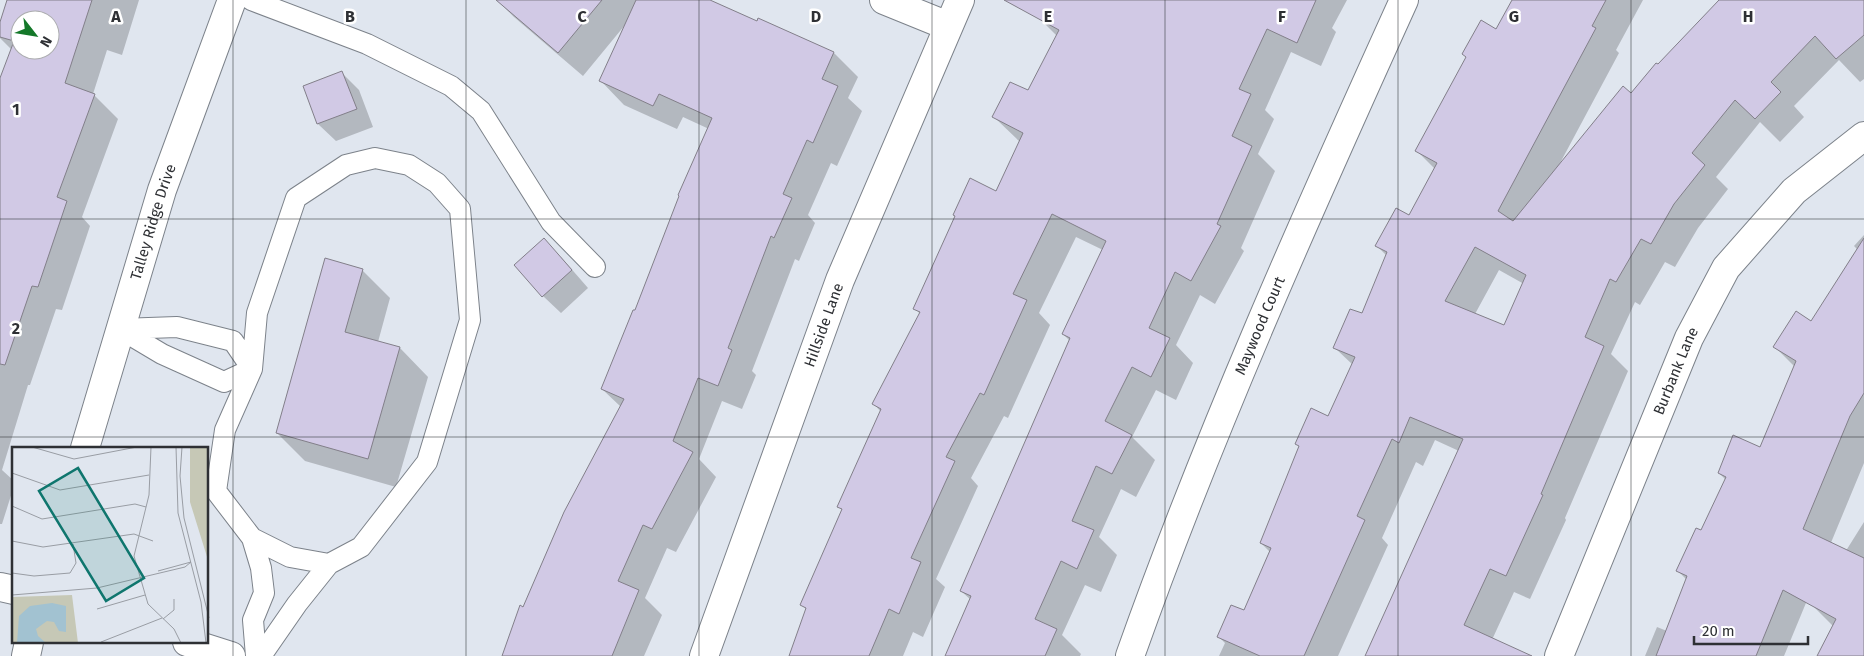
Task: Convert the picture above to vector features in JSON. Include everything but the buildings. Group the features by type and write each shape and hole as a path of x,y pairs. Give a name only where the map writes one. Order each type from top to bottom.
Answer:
{"street":[{"name":"Talley Ridge Drive","path":"85,447 162,190 232,0"},
{"path":"884,0 948,26"},
{"name":"Hillside Lane","path":"704,656 840,280 960,0"},
{"name":"Maywood Court","path":"1130,656 1166,554 1302,224 1404,0"},
{"name":"Burbank Lane","path":"1559,656 1689,338 1726,268 1794,191 1864,136"},
{"path":"193,644 231,656"}],"lane":[{"path":"251,0 367,44 451,86 481,112 551,222 595,267"},
{"path":"256,656 253,620 264,593 261,568 252,538 216,491 225,430 252,370 257,313 296,198 346,165 375,158 409,165 437,183 460,209 470,320 427,462 361,547 329,564 297,604 262,656"},
{"path":"120,329 177,327 233,342 252,370"},
{"path":"120,329 162,354 224,382 252,370"},
{"path":"252,538 290,556 329,564"}]}
